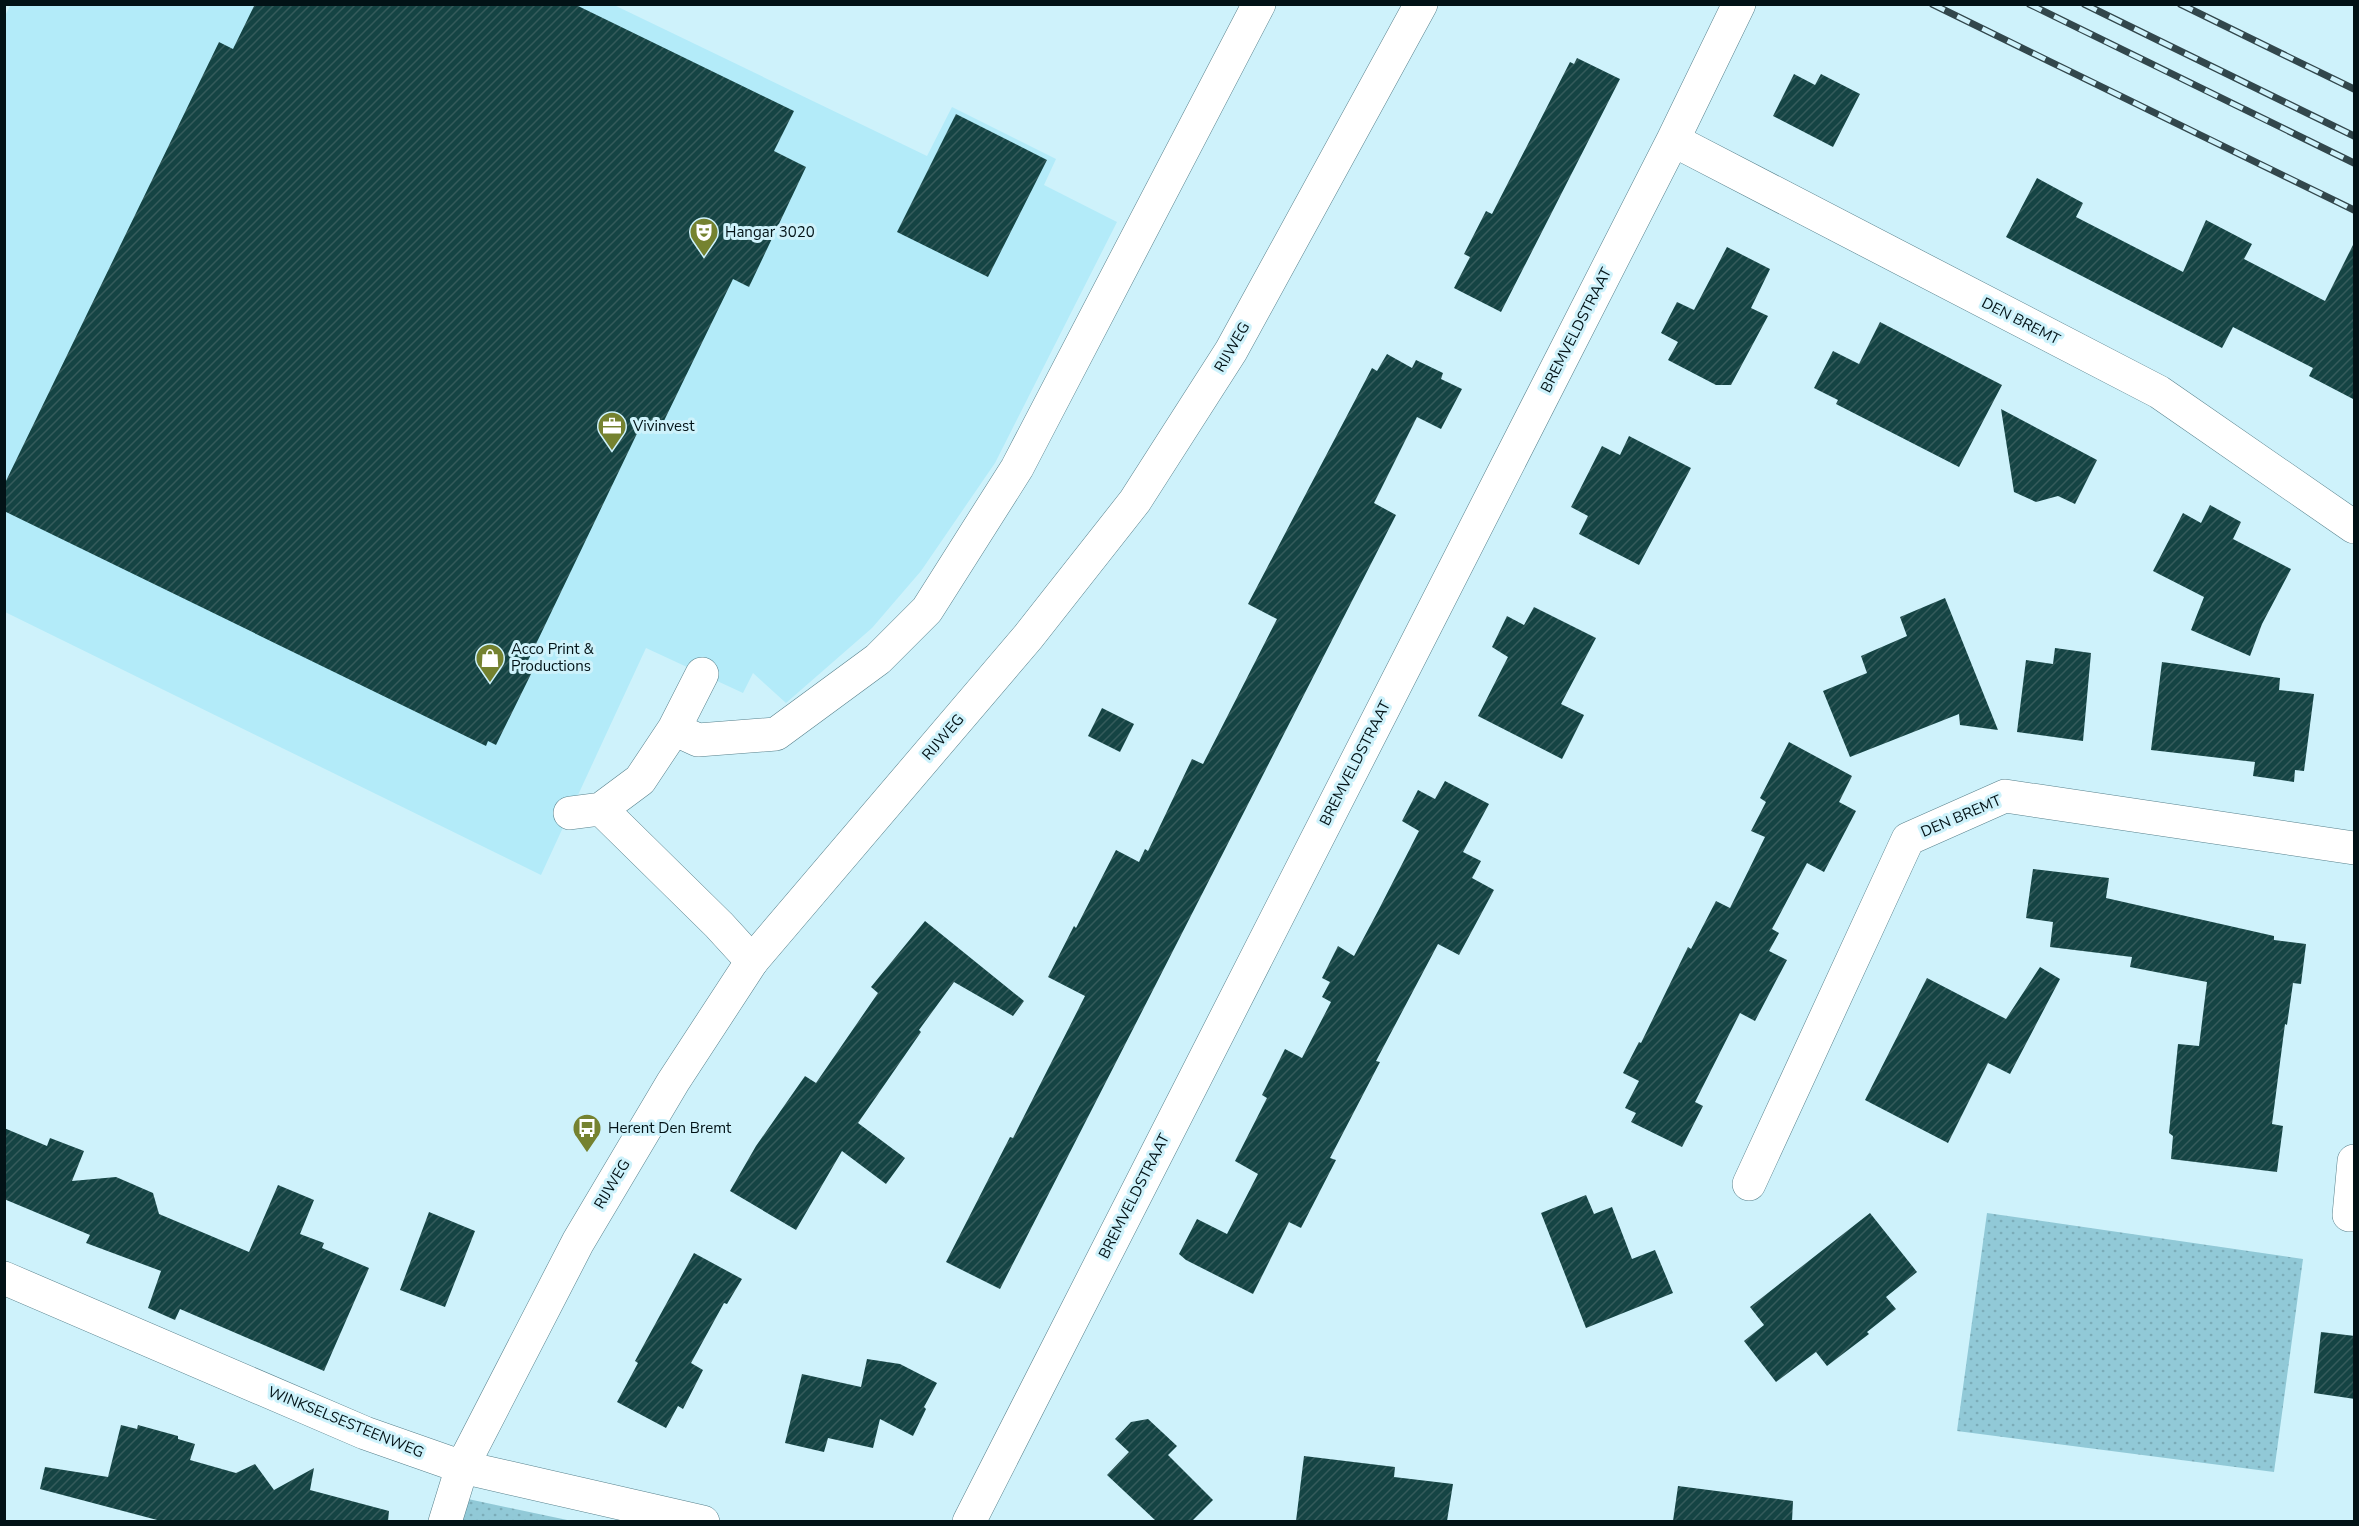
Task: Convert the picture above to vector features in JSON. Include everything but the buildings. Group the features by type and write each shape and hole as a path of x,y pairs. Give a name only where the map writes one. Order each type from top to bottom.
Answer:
{"street":[{"path":"674,729 698,740 776,734 878,660 927,610 1017,468 1259,4"},
{"name":"RIJWEG","path":"445,1521 462,1467 578,1242 673,1082 752,961 1028,637 1135,501 1231,351 1421,4"},
{"name":"BREMVELDSTRAAT","path":"969,1521 1673,140 1739,4"},
{"name":"DEN BREMT","path":"1673,140 2159,392 2355,527"},
{"path":"570,813 601,809 640,780 674,729 702,674"},
{"name":"DEN BREMT","path":"1749,1184 1908,839 2006,796 2355,848"},
{"path":"601,809 752,961"},
{"path":"2355,1161 2349,1215 2355,1215"},
{"name":"WINKSELSESTEENWEG","path":"4,1278 365,1433 462,1467 703,1521"}],"shaded area":[{"path":"11,4 614,5 927,156 952,107 1056,159 1044,185 1117,222 995,463 921,571 872,628 786,703 753,673 743,693 646,648 541,875 5,612 4,18"},
{"path":"1987,1213 2303,1259 2274,1472 1957,1431"},
{"path":"468,1499 572,1521 461,1522"}],"railway":[{"path":"1932,4 2354,210"},
{"path":"2029,4 2354,163"},
{"path":"2084,4 2354,136"},
{"path":"2180,4 2354,89"}],"place":[{"name":"Hangar 3020","path":"704,258"},
{"name":"Vivinvest","path":"612,452"},
{"name":"Acco Print & Productions","path":"490,684"},
{"name":"Herent Den Bremt","path":"587,1154"}]}
